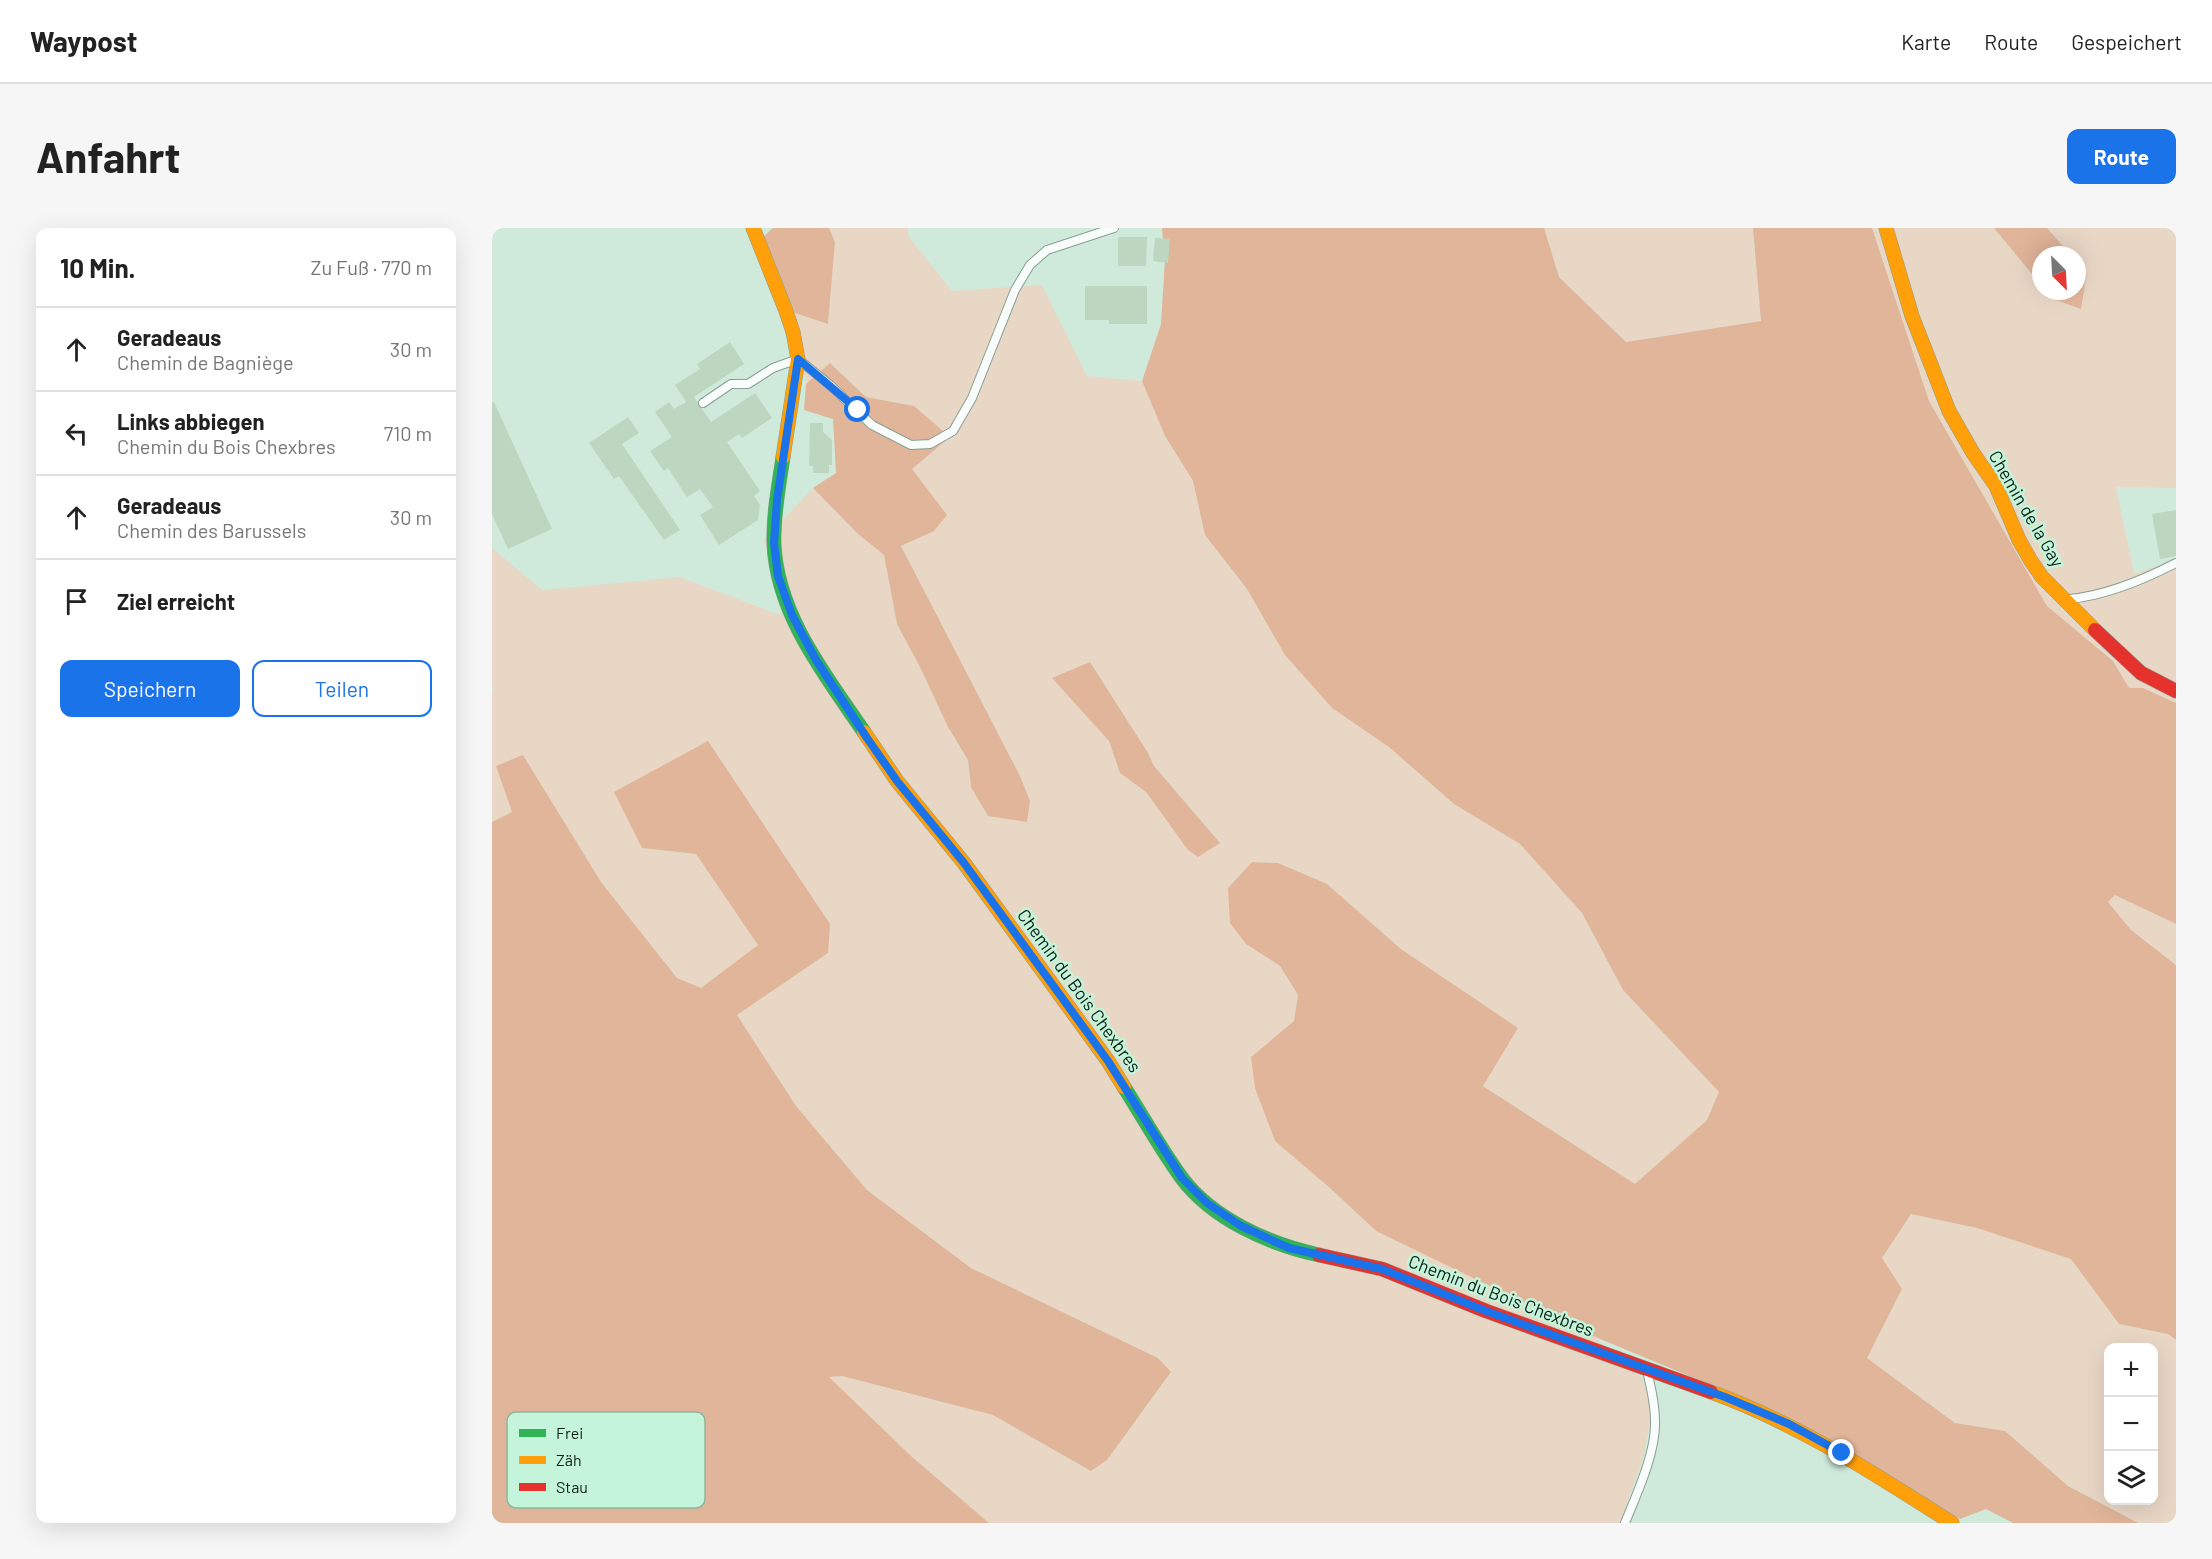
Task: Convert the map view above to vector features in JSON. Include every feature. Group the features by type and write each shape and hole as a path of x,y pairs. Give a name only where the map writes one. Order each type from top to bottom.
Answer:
{"street":[{"name":"Chemin du Bois Chexbres","path":"753,228 786,311 798,359 774,533 778,576 792,615 816,660 867,738 903,789 964,863 1108,1061 1182,1178 1207,1203 1233,1221 1289,1248 1382,1269 1647,1370 1725,1397 1789,1424 1842,1453 1952,1523"},
{"name":"Chemin de la Gay","path":"1886,228 1912,316 1949,411 1973,453 1996,486 2019,540 2031,561 2063,600 2140,673 2176,691"}],"lane":[{"path":"703,403 731,384 748,384 773,368 798,359 830,385 872,425 911,445 930,444 953,431 972,398 1015,290 1030,265 1047,250 1114,228"},
{"path":"2063,600 2091,595 2151,576 2176,563"},
{"path":"1625,1523 1635,1501 1654,1435 1653,1395 1647,1370"}],"shaded area":[{"path":"773,228 829,228 835,242 828,324 795,313 763,237"},
{"path":"829,228 908,228 909,237 952,291 1042,285 1087,376 1142,381 1165,436 1193,481 1205,535 1247,589 1332,708 1389,747 1454,804 1520,844 1582,913 1623,990 1719,1092 1707,1120 1636,1185 1482,1085 1517,1029 1401,949 1327,884 1278,863 1252,862 1228,888 1246,944 1280,966 1298,995 1294,1021 1251,1057 1330,1188 1376,1231 1593,1336 1643,1379 1652,1409 1644,1457 1620,1523 989,1523 911,1456 828,1377 842,1376 993,1415 1091,1471 1107,1460 1171,1373 1158,1358 971,1268 867,1190 796,1106 737,1015 828,953 708,741 642,848 696,854 759,945 701,988 677,978 601,882 523,755 512,812 492,822 492,691 494,690 492,687 492,548 542,590 680,577 782,616 764,540 813,488 858,534 884,555 897,624 948,727 968,760 971,787 1030,801 1020,776 901,546 934,531 912,469 950,437 914,406 866,397 830,363 806,384 795,313 828,324 835,242","holes":["1090,662 1154,766 1220,843 1188,850 1146,792 1120,773 1109,741"]},
{"path":"1162,228 1544,228 1559,277 1626,342 1761,321 1753,228 1872,228 1929,401 2047,606 2113,661 2129,688 2143,688 2176,703 2176,924 2115,895 2108,902 2131,930 2176,965 2176,1340 2168,1334 2119,1324 2071,1259 1977,1228 1911,1214 1882,1258 1902,1289 1867,1358 1955,1423 2005,1431 2068,1486 2138,1523 2013,1523 1986,1509 1960,1519 1687,1375 1593,1336 1376,1231 1275,1141 1255,1088 1251,1057 1294,1021 1298,995 1280,966 1246,944 1230,923 1228,888 1252,862 1278,863 1327,884 1401,949 1518,1028 1483,1086 1635,1184 1707,1120 1719,1092 1623,990 1582,913 1520,844 1454,804 1389,747 1332,708 1285,655 1247,589 1205,535 1193,481 1165,436 1142,381 1161,324 1165,260"},
{"path":"1544,228 1753,228 1761,321 1626,342 1559,277"},
{"path":"1872,228 1994,228 2032,274 2032,300 2056,300 2081,309 2083,300 2086,300 2086,246 2063,246 2047,228 2176,228 2176,488 2116,487 2134,574 2176,559 2176,703 2143,688 2129,688 2113,661 2047,606 1929,401"},
{"path":"1994,228 2047,228 2063,246 2032,246 2032,274"},
{"path":"2056,300 2083,300 2081,309"},
{"path":"830,363 866,397 914,406 950,437 912,469 947,515 934,531 901,546 1020,776 1030,801 1027,822 988,816 971,787 968,760 948,727 897,624 884,555 858,534 813,488 836,473 833,419 804,410 806,384"},
{"path":"1090,662 1154,766 1220,843 1198,857 1188,850 1146,792 1120,773 1109,741 1052,678"},
{"path":"708,741 830,924 828,953 737,1015 796,1106 867,1190 971,1268 1158,1358 1171,1372 1107,1460 1091,1471 993,1415 842,1376 829,1377 911,1456 989,1523 492,1523 492,822 512,812 496,766 523,755 601,882 677,978 701,988 758,945 696,854 642,848 614,792"},
{"path":"2115,895 2176,924 2176,965 2131,930 2108,902"},
{"path":"1911,1214 1977,1228 2071,1259 2119,1324 2169,1334 2176,1340 2176,1523 2138,1523 2068,1486 2005,1431 1955,1423 1867,1358 1902,1289 1882,1258"}],"building":[{"path":"1118,237 1147,237 1146,266 1118,266"},
{"path":"1155,238 1170,239 1168,263 1153,261"},
{"path":"1085,286 1147,286 1147,324 1109,324 1109,320 1085,320"},
{"path":"730,342 744,364 694,397 711,422 755,393 772,418 742,438 739,434 727,442 760,491 754,496 760,505 758,520 719,545 700,515 713,507 700,489 687,497 668,468 664,471 650,451 672,437 655,412 669,402 674,409 686,402 675,385 700,369 697,364"},
{"path":"492,402 494,402 552,529 508,549 492,514"},
{"path":"628,417 639,433 622,444 680,530 664,540 619,476 614,479 589,443"},
{"path":"810,423 823,423 823,432 832,440 832,465 829,465 829,473 813,473 813,466 809,466"},
{"path":"2176,510 2176,556 2160,559 2152,514"}],"traffic: fast":[{"path":"783,457 775,511 774,544 777,570 784,595 806,644 864,732"},
{"path":"1124,1087 1181,1177 1209,1205 1243,1228 1262,1237 1319,1255"}],"traffic: slow":[{"path":"753,228 786,311 798,359 783,457"},
{"path":"1886,228 1912,316 1949,411 1973,453 1996,486 2019,540 2031,561 2042,577 2095,630"},
{"path":"864,732 897,781 964,863 1108,1061 1124,1087"},
{"path":"1711,1392 1805,1434 1952,1523"}],"traffic: jam":[{"path":"2095,630 2141,673 2176,691"},
{"path":"1319,1255 1382,1269 1486,1311 1711,1392"}],"route":[{"path":"858,410 798,359 775,524 774,543 783,595 816,660 867,738 897,781 964,863 1108,1061 1128,1089 1168,1158 1193,1190 1224,1216 1289,1248 1382,1269 1486,1311 1725,1397 1789,1424 1842,1453"}]}
